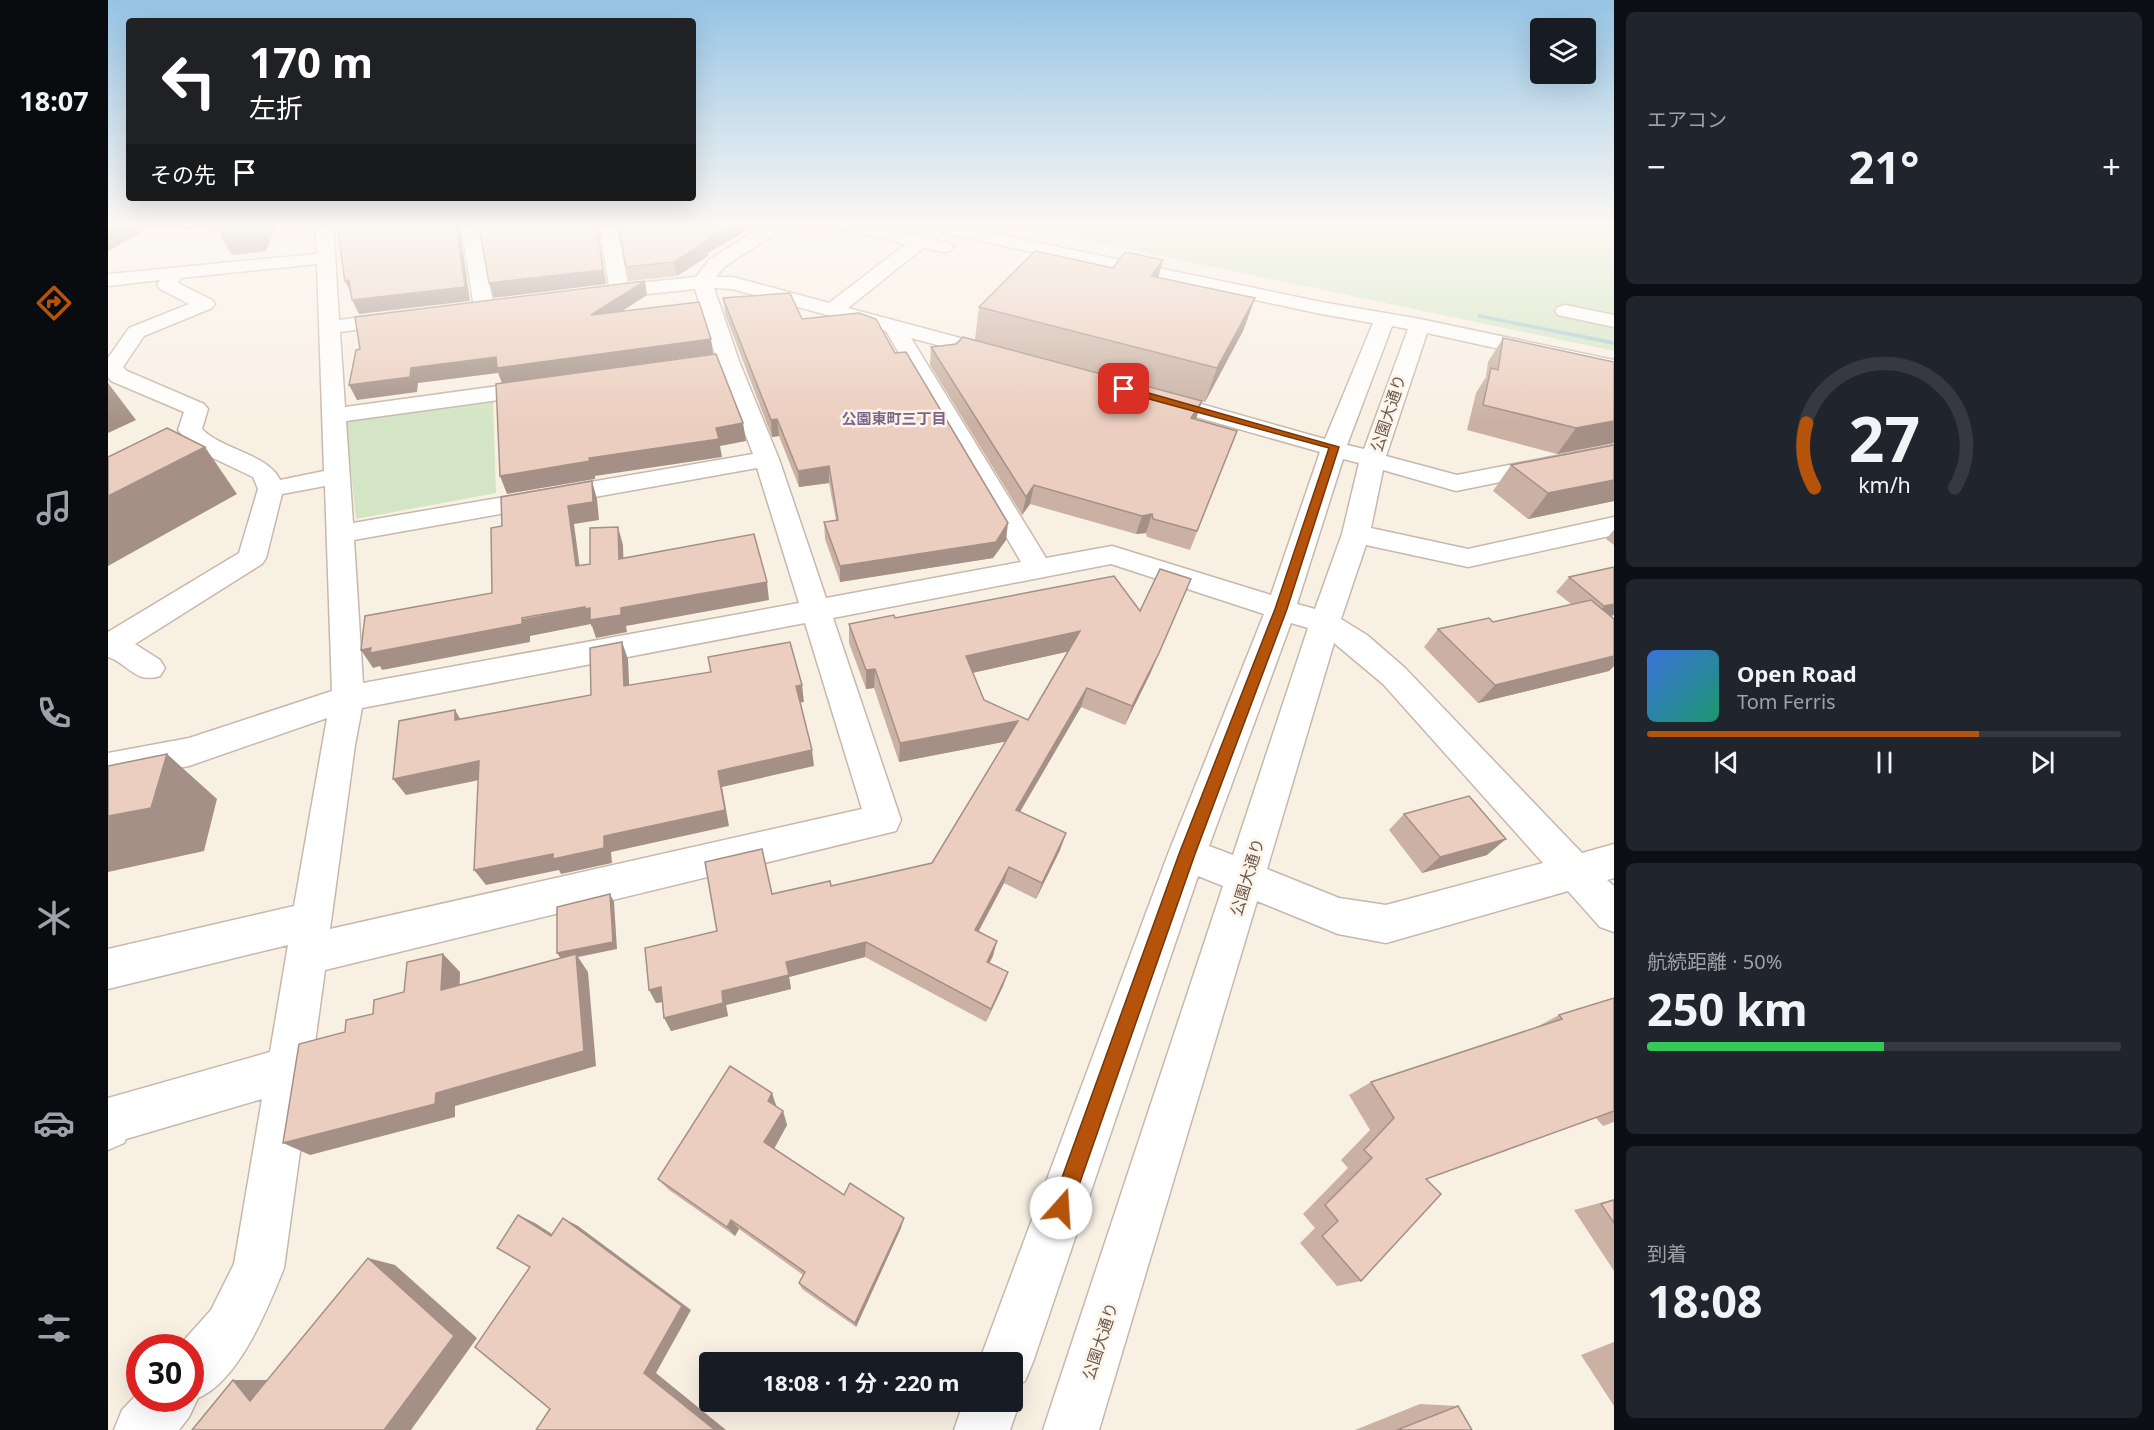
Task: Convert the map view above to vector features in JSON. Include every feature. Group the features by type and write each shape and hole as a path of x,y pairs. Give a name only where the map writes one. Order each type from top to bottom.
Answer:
{"street":[{"path":"108,292 124,289"},
{"path":"149,668 110,644 252,558 271,489 264,473 192,450 190,430 196,409 113,379 112,368 136,332 205,304 184,289"},
{"path":"204,1358 230,1329 259,1268 338,745 348,698 332,416 327,289"},
{"path":"481,289 484,308"},
{"path":"585,295 632,289"},
{"path":"108,969 310,937 883,820 767,459 717,362 703,289"},
{"path":"762,289 945,322"},
{"path":"800,289 894,327 1020,361"},
{"path":"841,304 860,289"},
{"path":"1230,289 1310,306 1420,325 1614,367"},
{"path":"462,311 507,305"},
{"path":"1565,311 1614,321"},
{"path":"328,327 417,316"},
{"path":"1010,1352 1187,854 1281,609 1334,447 1385,319"},
{"name":"公園大通り","path":"1071,1430 1246,880 1325,623 1356,534 1373,458 1420,325"},
{"path":"894,327 1038,567"},
{"path":"332,416 565,383"},
{"path":"1135,392 1456,483 1614,452"},
{"path":"339,534 767,459"},
{"path":"271,489 336,476"},
{"path":"1356,534 1468,558 1614,526"},
{"path":"108,767 189,752 348,698 1038,567 1112,555 1325,623 1356,643 1394,676 1614,914"},
{"path":"1187,854 1338,916 1386,924 1614,861"},
{"path":"108,1127 109,1120 290,1068"},
{"path":"142,1430 158,1412"},
{"path":"982,1430 988,1412"}],"green space":[{"path":"1318,289 1614,289 1614,351"},
{"path":"493,401 496,493 356,519 346,422"}],"building":[{"path":"350,289 450,289 352,300"},
{"path":"583,289 633,289 591,315 699,302 711,339 497,368 496,357 411,368 410,377 349,385 356,350 360,349 355,317"},
{"path":"997,289 1211,289 1255,298 1217,368 979,307"},
{"path":"790,293 802,319 859,313 876,319 895,353 906,352 1008,523 996,542 840,566 824,522 838,520 829,466 798,471 777,419 771,420 723,298"},
{"path":"963,337 1202,401 1191,418 1237,431 1197,531 1153,519 1152,514 1142,516 1034,485 1026,497 931,347 956,344"},
{"path":"1503,338 1614,362 1614,421 1576,428 1483,405 1491,368 1498,370"},
{"path":"716,354 743,423 716,428 719,439 589,458 590,461 500,476 496,384"},
{"path":"167,428 205,447 108,496 108,457"},
{"path":"1614,445 1614,480 1548,493 1511,465"},
{"path":"592,481 593,502 568,506 576,566 590,564 590,528 618,527 619,559 754,534 767,582 621,608 621,615 590,620 590,608 585,609 585,607 522,618 522,624 370,653 371,648 361,650 365,616 492,593 491,528 502,526 501,497"},
{"path":"1614,567 1614,604 1604,606 1569,577"},
{"path":"1160,569 1191,579 1159,653 1132,706 1087,688 1016,810 1066,833 1042,883 1009,867 975,930 997,941 987,962 1008,972 991,1009 866,942 786,962 789,975 722,991 723,1003 664,1018 661,987 649,990 645,948 717,931 705,862 762,849 772,894 830,881 831,886 932,863 1018,721 900,743 875,669 866,670 849,624 894,615 895,618 1114,576 1140,611","holes":["1080,631 1028,720 984,700 966,656"]},
{"path":"1591,600 1614,619 1614,656 1495,685 1438,629 1489,618 1493,622"},
{"path":"622,642 624,686 711,672 708,657 790,642 802,685 796,686 812,750 718,771 725,810 604,836 604,848 553,859 553,854 474,870 479,761 393,779 399,721 455,710 455,720 591,695 590,648"},
{"path":"167,754 151,808 108,816 108,766"},
{"path":"1469,796 1506,839 1440,857 1404,814"},
{"path":"610,894 613,942 557,953 557,907"},
{"path":"443,954 441,990 576,954 584,1051 436,1093 435,1104 283,1143 299,1044 345,1032 346,1020 373,1014 374,1000 404,992 407,962"},
{"path":"1614,998 1614,1111 1426,1179 1441,1194 1361,1281 1322,1236 1338,1221 1325,1205 1372,1158 1364,1150 1394,1118 1371,1082 1562,1019 1559,1015"},
{"path":"730,1066 772,1093 768,1101 783,1111 764,1142 844,1195 850,1183 904,1218 855,1323 799,1283 805,1272 731,1220 727,1227 658,1179"},
{"path":"1614,1200 1614,1223 1601,1204"},
{"path":"518,1215 551,1236 563,1218 682,1306 644,1373 715,1430 536,1430 550,1409 475,1347 530,1267 497,1248"},
{"path":"368,1258 454,1336 384,1430 192,1430 233,1380 250,1401"},
{"path":"1458,1406 1472,1430 1397,1430"}],"waterway":[{"path":"1481,316 1614,343"}],"district":[{"name":"公園東町三丁目","path":"894,419"}],"route":[{"path":"1061,1208 1187,854 1281,609 1334,447 1124,389"}]}
